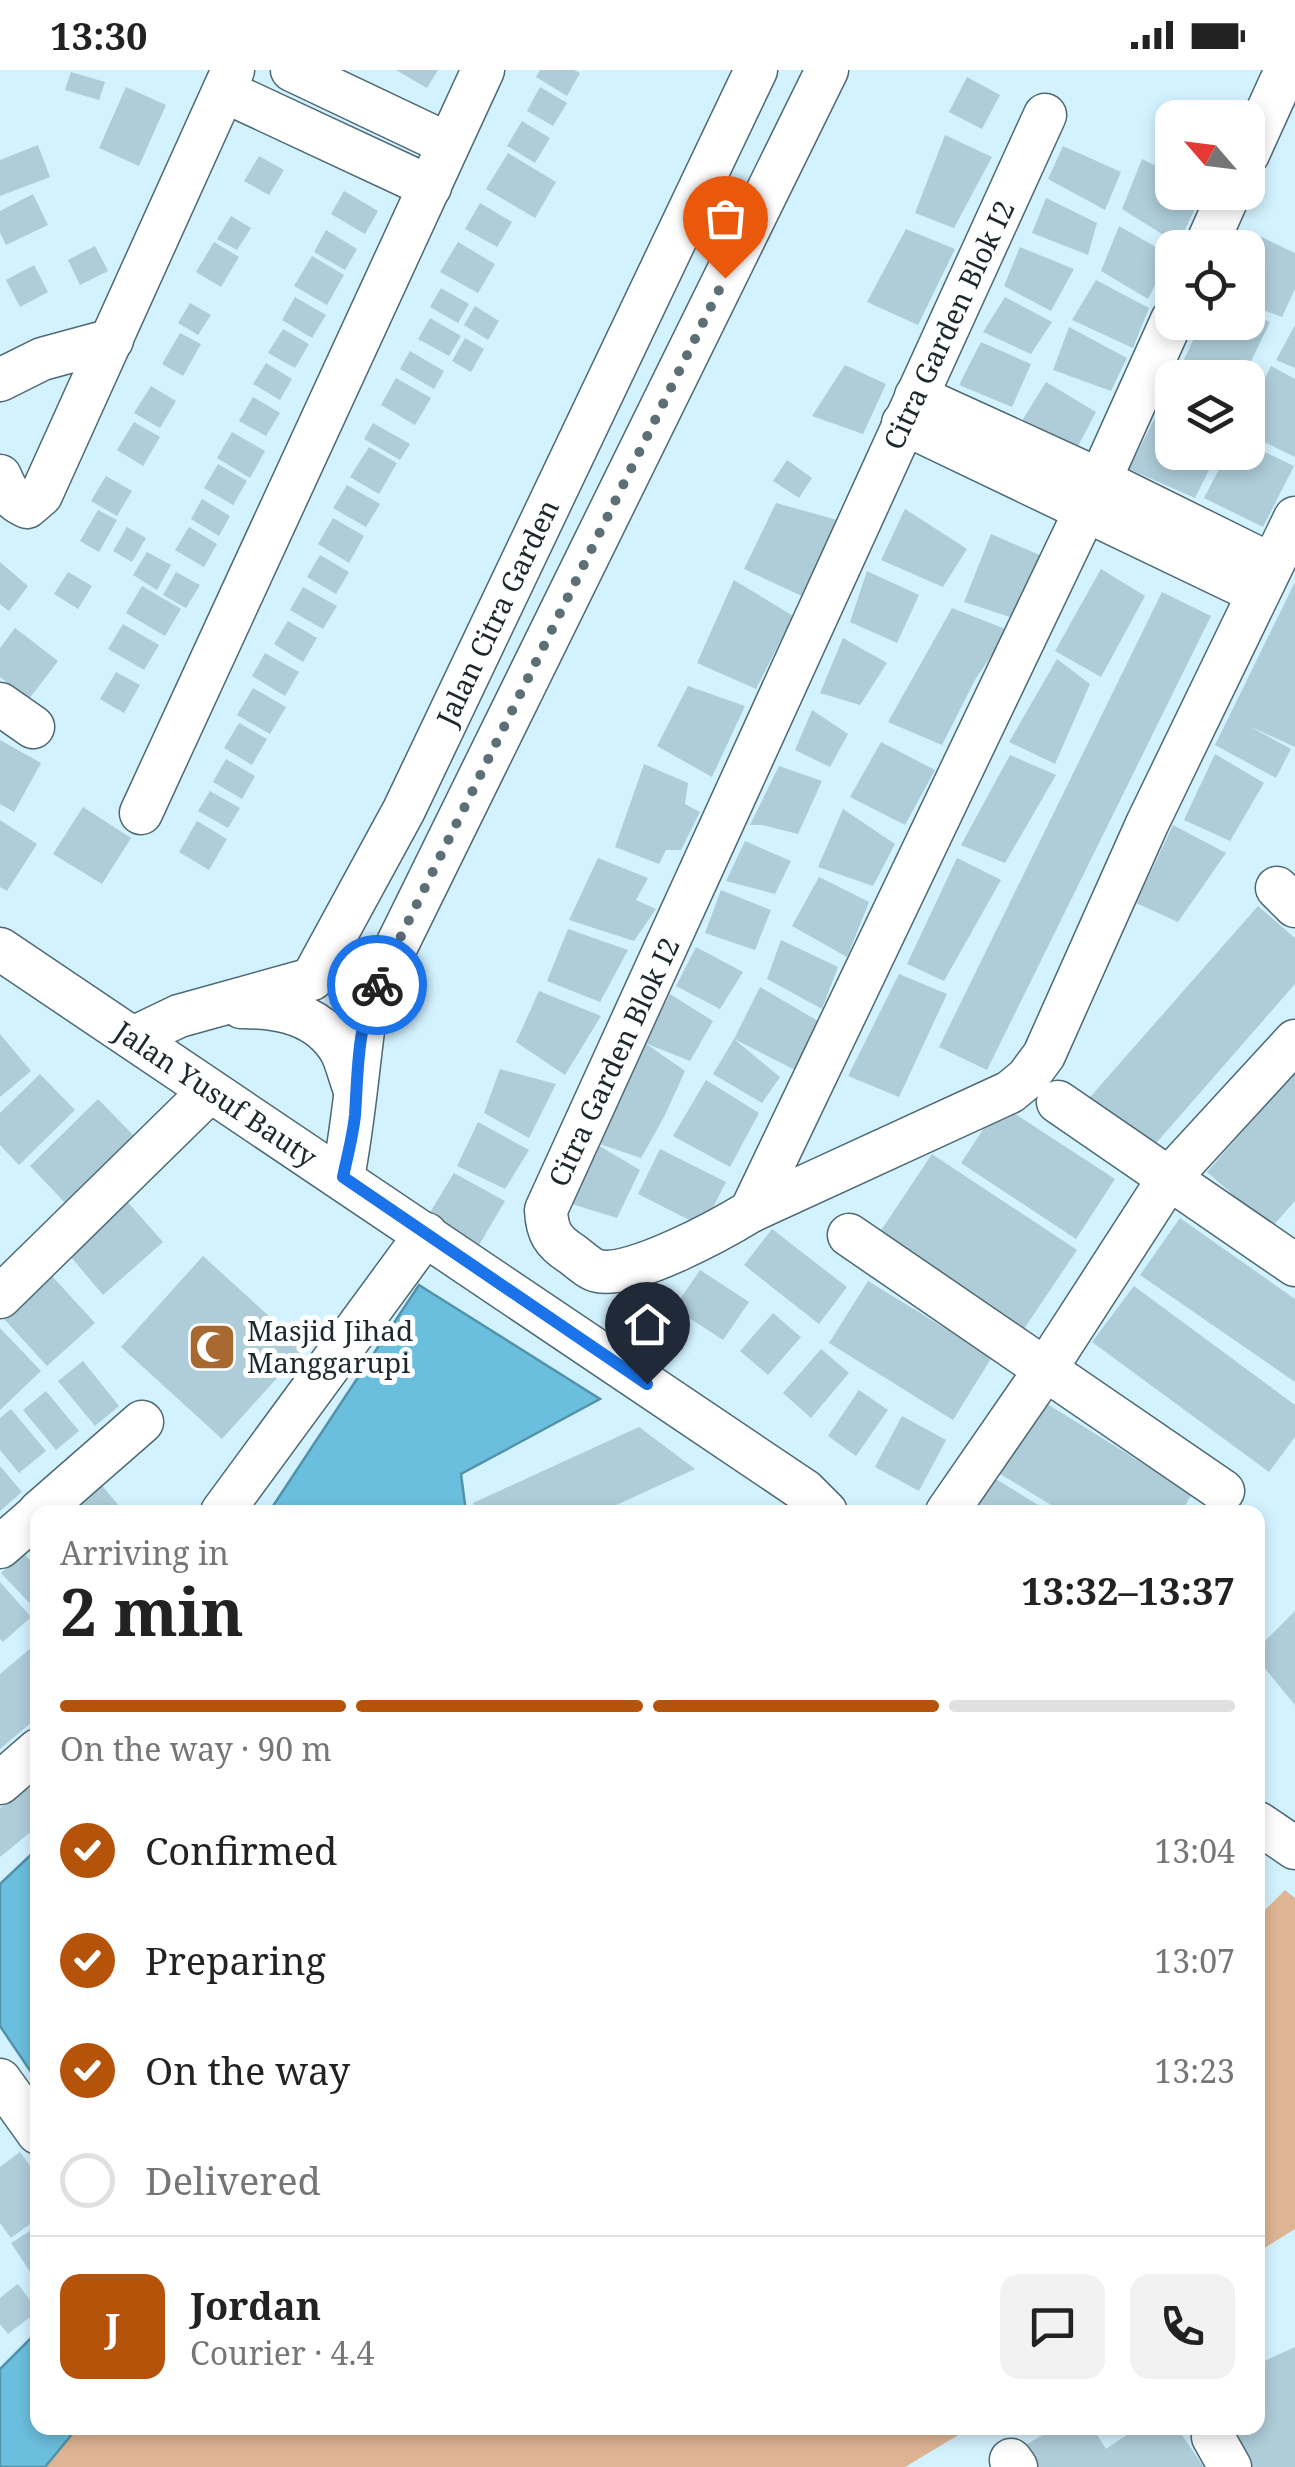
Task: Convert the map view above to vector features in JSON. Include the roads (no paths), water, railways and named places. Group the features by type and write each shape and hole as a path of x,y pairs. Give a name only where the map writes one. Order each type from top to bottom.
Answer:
{"street":[{"path":"292,70 448,144"},
{"path":"140,813 483,70"},
{"name":"Jalan Citra Garden","path":"312,979 404,810 756,70"},
{"name":"Jalan Citra Garden","path":"343,1177 355,1116 366,1008 827,70"},
{"path":"1265,116 1286,70"},
{"path":"0,476 9,497 27,507 41,495 230,75 430,186"},
{"name":"Citra Garden Blok I2","path":"1044,115 546,1210 547,1228 556,1244 597,1271 630,1268 712,1235 751,1210 1010,1092 1028,1078 1044,1056 1147,824 1295,518"},
{"path":"0,380 42,359 112,340"},
{"path":"751,1210 1163,340"},
{"path":"910,409 1265,579"},
{"name":"Jalan Yusuf Bauty","path":"8,966 133,1038 343,1177 807,1505"},
{"path":"133,1038 180,1016 312,979 366,1008"},
{"path":"211,1008 279,1007 317,1025 341,1051 355,1090"},
{"path":"952,1505 1169,1178 1295,1040"},
{"path":"0,1297 210,1091"},
{"path":"1058,1102 1295,1265"},
{"path":"227,1505 426,1234"},
{"path":"849,1235 1223,1490"},
{"path":"47,1505 142,1422"},
{"path":"0,1546 30,1520"},
{"path":"0,1783 30,1757"},
{"path":"1265,1829 1295,1848"},
{"path":"0,2080 30,2122"}],"water":[{"path":"419,1285 600,1399 461,1474 465,1505 274,1505"},
{"path":"30,1856 30,2071 0,2026 0,1884"},
{"path":"30,2339 30,2435 71,2435 45,2467 0,2467 0,2369"}],"place":[{"name":"Masjid Jihad Manggarupi","path":"212,1347"}]}
